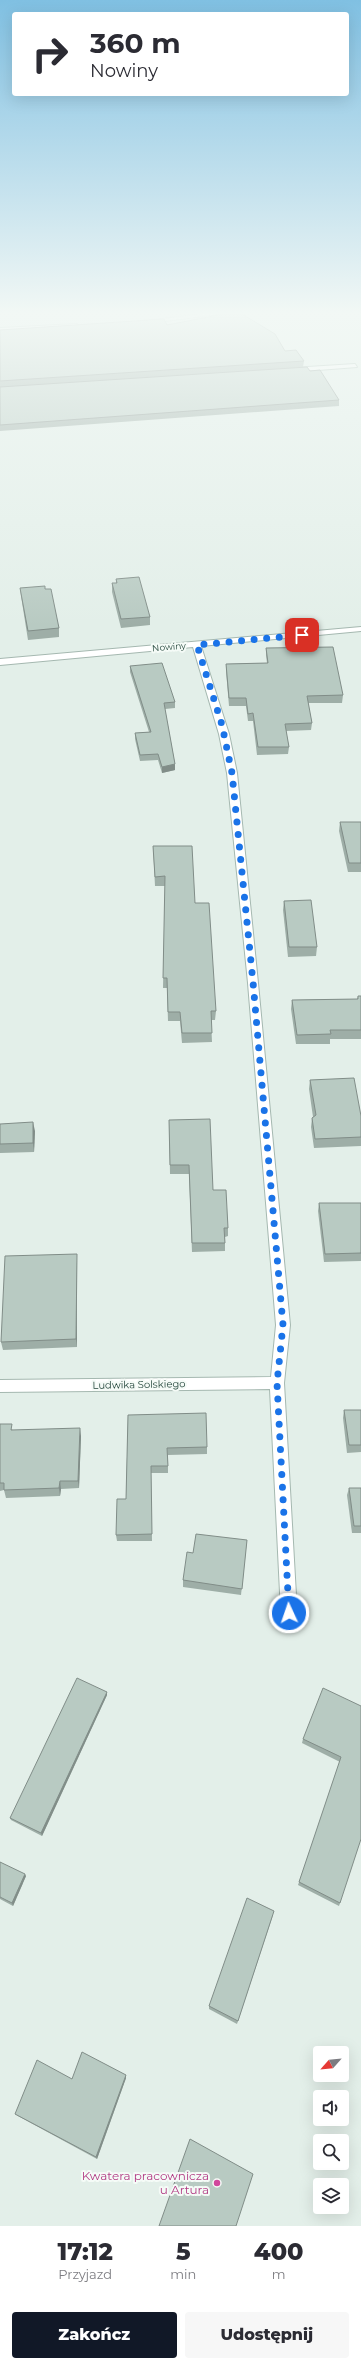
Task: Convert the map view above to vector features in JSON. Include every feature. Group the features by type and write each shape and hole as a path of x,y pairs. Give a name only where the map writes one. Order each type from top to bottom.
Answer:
{"street":[{"name":"Nowiny","path":"0,662 361,629"},
{"path":"197,645 224,734 235,792 283,1325 277,1383 289,1613"},
{"name":"Ludwika Solskiego","path":"0,1386 277,1383"}],"building":[{"path":"0,418 97,418 0,425"},
{"path":"139,577 150,617 121,619 112,583 117,583 116,579"},
{"path":"45,586 45,589 51,589 59,628 28,631 20,588"},
{"path":"333,647 343,695 307,696 312,723 285,724 289,747 258,747 253,713 248,714 246,698 229,698 226,664 268,663 266,648"},
{"path":"162,663 175,702 164,703 175,764 162,767 158,754 140,755 135,733 151,732 130,666"},
{"path":"340,822 361,822 361,863 349,863"},
{"path":"153,846 192,846 195,903 209,903 216,1011 211,1011 212,1033 182,1033 180,1012 168,1012 167,978 163,978 165,876 155,877"},
{"path":"311,900 317,947 289,947 284,901"},
{"path":"358,996 361,996 361,1030 330,1030 331,1034 297,1035 292,1000 358,999"},
{"path":"354,1078 361,1116 361,1137 315,1139 312,1118 316,1115 310,1080"},
{"path":"210,1119 213,1190 226,1190 228,1228 224,1228 225,1243 192,1243 189,1165 170,1165 169,1120"},
{"path":"33,1122 33,1143 0,1144 0,1124"},
{"path":"319,1203 361,1203 361,1253 325,1254"},
{"path":"77,1254 76,1339 1,1342 5,1256"},
{"path":"344,1410 361,1410 361,1445 349,1445"},
{"path":"206,1413 207,1447 167,1448 168,1466 151,1466 152,1534 116,1535 117,1499 126,1499 128,1415"},
{"path":"0,1424 12,1424 11,1430 80,1428 78,1481 60,1481 59,1488 4,1490 4,1483 0,1483"},
{"path":"349,1488 361,1488 361,1526 354,1526"},
{"path":"196,1534 247,1540 242,1589 183,1580 187,1552 193,1553"},
{"path":"77,1678 107,1692 41,1833 10,1818"},
{"path":"323,1688 361,1706 361,1839 340,1903 299,1882 341,1757 303,1739"},
{"path":"0,1862 25,1874 12,1903 0,1897"},
{"path":"247,1898 274,1911 238,2021 209,2006"},
{"path":"82,2052 126,2075 96,2157 15,2114 37,2060 72,2079"},
{"path":"190,2139 253,2174 236,2226 159,2226"}],"place":[{"name":"Kwatera pracownicza u Artura","path":"217,2183"}],"route":[{"path":"289,1613 277,1383 283,1325 235,792 222,725 197,645 302,635"}]}
